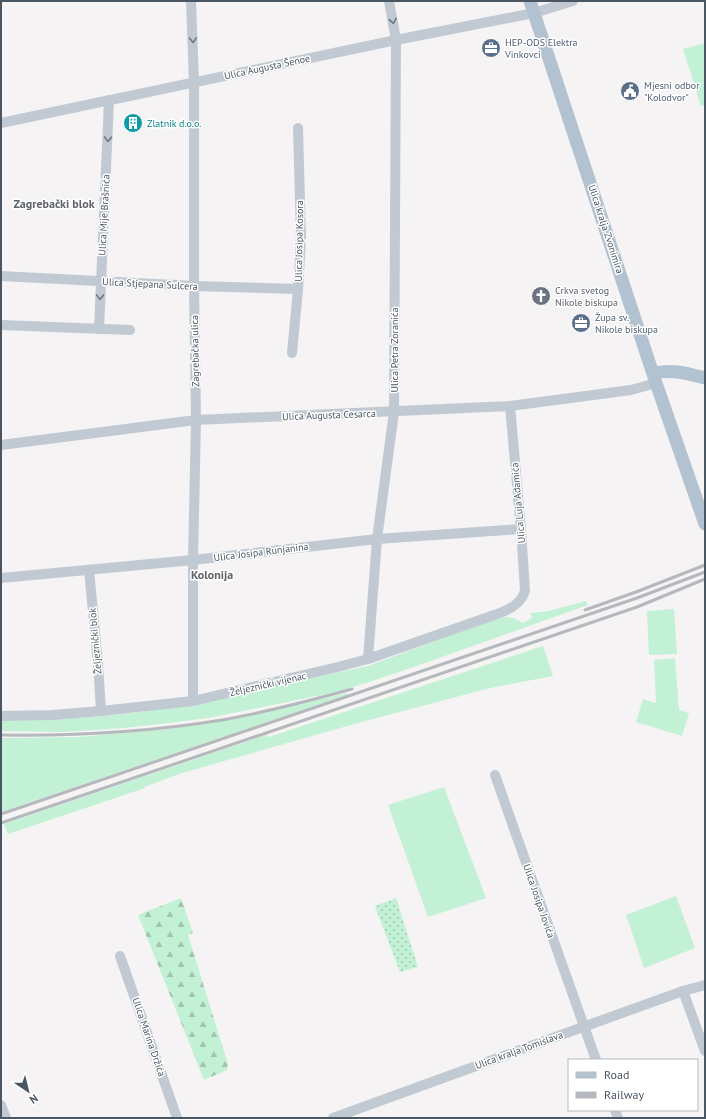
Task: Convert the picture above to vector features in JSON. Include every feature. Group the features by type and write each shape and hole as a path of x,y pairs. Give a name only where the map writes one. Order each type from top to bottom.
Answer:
{"main road":[{"name":"Ulica kralja Zvonimira","path":"532,7 705,524"},
{"path":"655,378 666,371 678,371 705,378"}],"street":[{"name":"Zagrebačka ulica","path":"191,1 194,82 194,286 196,420 193,560 193,701"},
{"name":"Ulica Petra Zoranića","path":"368,659 376,539 394,412 396,40 389,1"},
{"name":"Ulica Augusta Šenoe","path":"1,123 396,40 532,7 573,1"},
{"name":"Ulica Mije Brašnića","path":"99,329 109,100"},
{"name":"Ulica Josipa Kosora","path":"292,353 301,239 298,128"},
{"name":"Ulica Stjepana Sulcera","path":"1,276 194,286 298,289"},
{"path":"1,325 130,330"},
{"name":"Ulica Augusta Cesarca","path":"1,445 196,420 510,406 631,390 655,378"},
{"name":"Ulica Luja Adamića","path":"510,406 525,591 522,599"},
{"name":"Ulica Josipa Runjanina","path":"1,578 193,560 376,539 521,529"},
{"name":"Željeznički blok","path":"88,570 98,664 101,711"},
{"name":"Željeznički vijenac","path":"1,716 101,711 193,701 338,668 368,659 500,613 511,608 522,599"},
{"name":"Ulica Josipa Jovića","path":"495,776 596,1059"},
{"name":"Ulica Marina Držića","path":"120,956 177,1118"},
{"name":"Ulica kralja Tomislava","path":"333,1118 683,991 705,985"},
{"path":"683,991 705,1050"},
{"path":"1,1105 6,1118"}],"green space":[{"path":"705,43 705,105 701,106 683,49"},
{"path":"586,601 588,605 411,668 336,692 208,718 161,724 64,732 1,731 1,721 104,716 141,712 193,704 368,666 498,618 510,617 523,623 532,618 531,613 549,611"},
{"path":"674,609 677,654 649,655 647,611"},
{"path":"543,646 553,676 490,688 358,723 182,773 144,787 145,788 8,834 4,824 266,735 269,737"},
{"path":"675,658 679,710 689,713 682,736 636,722 643,699 656,703 654,660"},
{"path":"347,693 347,695 1,812 1,738 78,737 169,729 246,717"},
{"path":"444,787 486,898 428,917 388,805"},
{"path":"676,896 695,948 644,968 626,915"},
{"path":"181,898 193,933 188,935 228,1064 227,1070 204,1080 138,915"},
{"path":"396,898 418,967 400,972 375,906"}],"railway":[{"path":"585,610 705,565"},
{"path":"1,814 637,598 705,572"},
{"path":"1,823 637,607 705,579"},
{"path":"1,735 56,735 167,728 222,720 271,710 352,689"}],"place":[{"name":"HEP-ODS Elektra Vinkovci","path":"491,48"},
{"name":"Mjesni odbor \"Kolodvor\"","path":"630,91"},
{"name":"Zlatnik d.o.o.","path":"133,123"},
{"name":"Crkva svetog Nikole biskupa","path":"541,296"},
{"name":"Župa sv. Nikole biskupa","path":"581,323"}],"district":[{"name":"Zagrebački blok","path":"54,203"},
{"name":"Kolonija","path":"212,574"}]}
